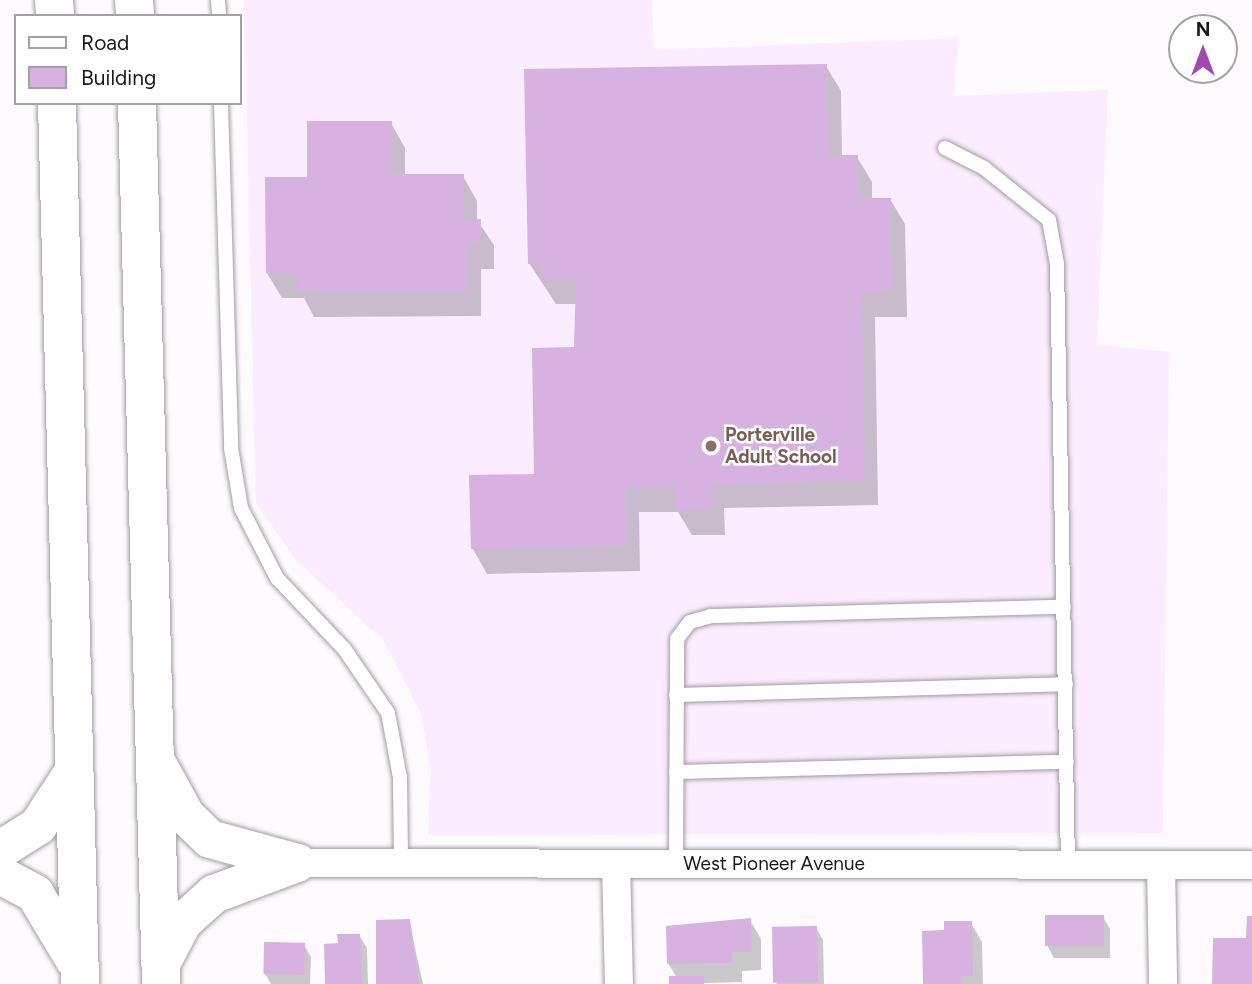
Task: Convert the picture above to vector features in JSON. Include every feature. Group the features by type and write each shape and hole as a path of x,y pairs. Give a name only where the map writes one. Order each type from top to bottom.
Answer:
{"highway":[{"path":"57,105 80,979"},
{"path":"137,105 161,974"},
{"path":"155,761 186,816 210,839 297,863"},
{"path":"0,850 38,826 74,771"},
{"path":"161,974 183,922 214,894 297,863"},
{"path":"0,875 35,894 50,911 80,979"}],"street":[{"name":"West Pioneer Avenue","path":"297,863 1252,865"},
{"path":"616,864 619,984"},
{"path":"1161,865 1163,984"}],"lane":[{"path":"221,105 231,448 241,508 277,578 345,650 388,713 400,778 401,863"},
{"path":"944,148 984,168 1049,220 1056,264 1068,865"},
{"path":"676,864 677,639 690,622 711,616 1064,607"},
{"path":"676,695 1066,684"},
{"path":"676,772 1067,762"}],"shaded area":[{"name":"Porterville Adult School","path":"244,0 652,0 654,50 959,38 953,96 1108,90 1097,345 1169,352 1163,833 428,835 431,769 421,714 384,641 296,560 256,503"}],"building":[{"path":"827,64 829,155 858,155 859,198 891,198 893,292 862,293 865,481 711,484 711,510 676,510 675,487 626,488 627,546 471,549 469,475 534,474 532,348 574,347 576,279 540,280 540,264 528,264 524,69"},
{"path":"307,121 392,121 392,174 464,174 464,219 481,219 481,244 468,244 468,292 298,292 298,273 266,273 265,177 307,177"},
{"path":"1045,915 1104,915 1104,946 1045,946"},
{"path":"1247,916 1252,916 1252,984 1212,984 1213,938 1246,938"},
{"path":"751,918 751,952 732,952 732,963 667,964 666,926"},
{"path":"410,919 419,984 376,984 376,920"},
{"path":"944,921 972,921 973,976 961,976 961,984 923,984 922,931 944,930"},
{"path":"817,926 818,982 773,983 772,927"},
{"path":"337,934 360,934 362,984 325,984 324,944 338,943"},
{"path":"264,942 305,943 304,975 263,974"},
{"path":"669,976 704,976 704,984 669,984"}],"place":[{"name":"Porterville Adult School","path":"711,446"}]}
